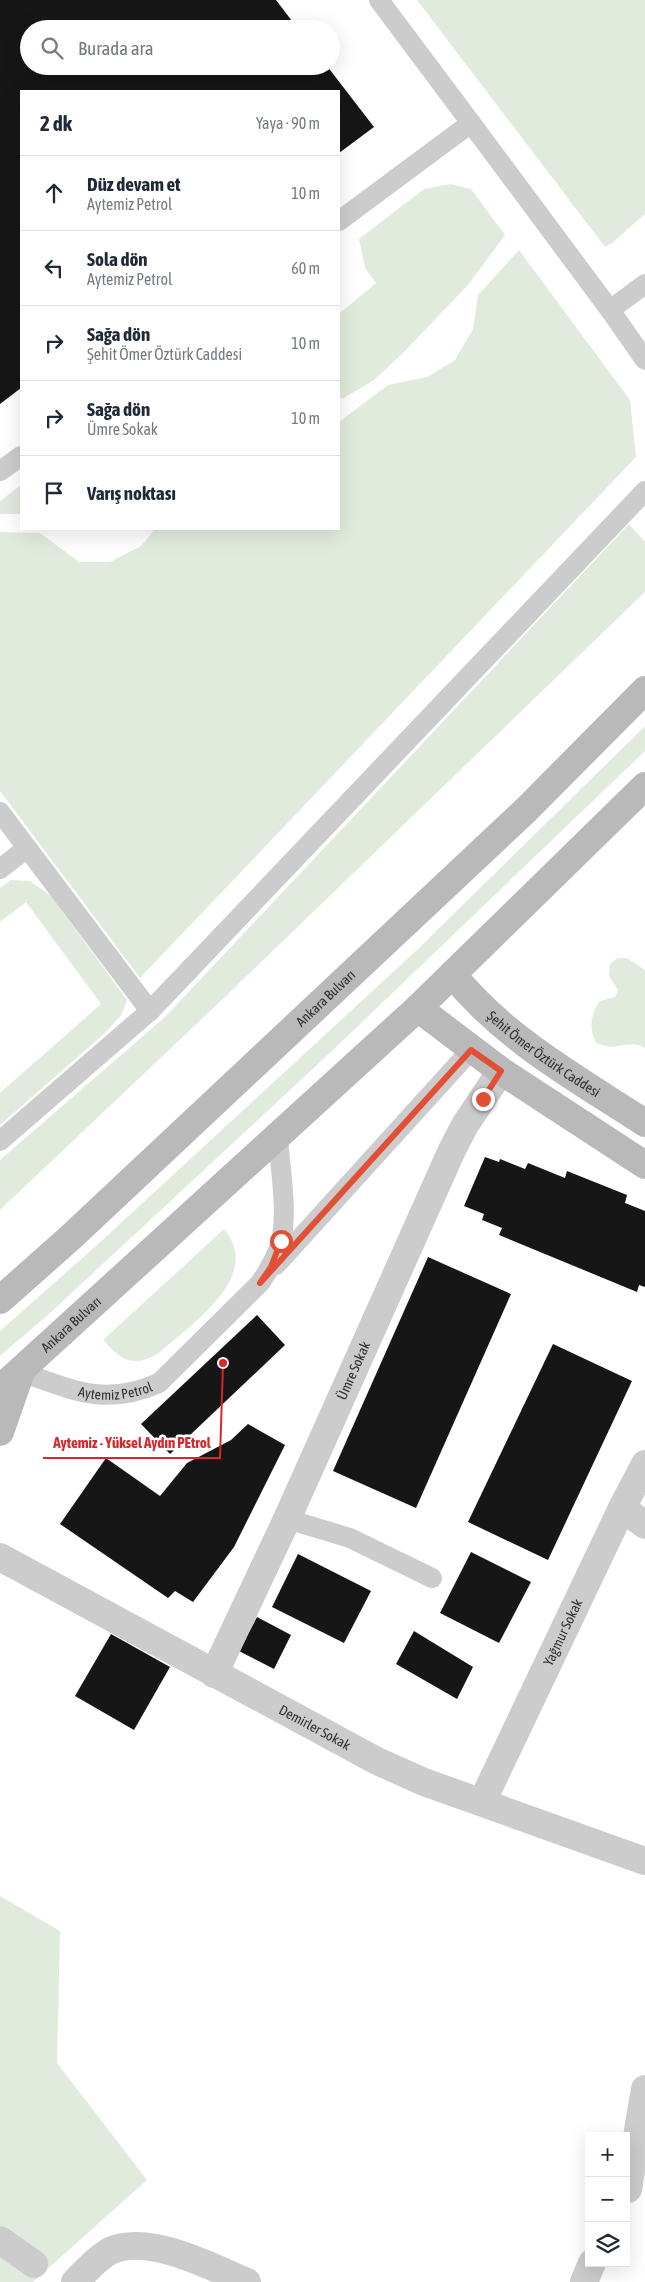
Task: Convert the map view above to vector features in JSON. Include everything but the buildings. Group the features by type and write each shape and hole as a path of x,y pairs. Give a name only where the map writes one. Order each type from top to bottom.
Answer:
{"main road":[{"name":"Ankara Bulvarı","path":"0,1300 71,1237 526,810 645,690"},
{"name":"Ankara Bulvarı","path":"0,1389 21,1372 418,1008 645,786"},
{"name":"Şehit Ömer Öztürk Caddesi","path":"453,975 482,1008 524,1044 645,1123"},
{"path":"418,1008 501,1071 645,1165"},
{"path":"0,1432 21,1372"}],"street":[{"name":"Ümre Sokak","path":"214,1674 287,1519 452,1150 465,1125 501,1071"},
{"name":"Yağmur Sokak","path":"482,1802 622,1508 645,1464"},
{"path":"622,1508 645,1525"},
{"name":"Demirler Sokak","path":"0,1557 377,1761 424,1782 645,1861"},
{"path":"633,2185 645,2089"},
{"path":"0,2240 34,2264"},
{"path":"74,2282 109,2252 137,2246 156,2249 195,2260 247,2282"},
{"path":"584,2282 590,2267"}],"lane":[{"path":"379,0 610,310 645,360"},
{"path":"340,220 471,123"},
{"path":"610,310 645,284"},
{"path":"0,471 20,457"},
{"path":"0,1141 150,1012 645,491"},
{"path":"0,812 150,1012"},
{"path":"0,869 27,848"},
{"name":"Aytemiz Petrol","path":"21,1372 85,1394 118,1395 142,1390 160,1383 260,1283 471,1050"},
{"name":"Aytemiz Petrol","path":"260,1283 271,1267 281,1241 283,1213 278,1137"},
{"path":"287,1519 350,1538 432,1578"}],"green space":[{"path":"417,0 645,0 645,214 605,247"},
{"path":"450,184 471,189 505,235 468,285 403,353 374,380 342,399 340,397 340,313 376,283 365,268 359,239 424,189"},
{"path":"519,250 630,400 636,457 140,978 0,791 0,532 40,533 79,562 110,562 141,546 154,530 340,530 340,421 388,385 427,377 455,360 473,329 478,295"},
{"path":"20,486 20,514 0,514 0,501"},
{"path":"629,524 645,542 645,592 225,997 0,1210 0,1160 165,1017"},
{"path":"645,726 645,751 332,1051 49,1314 0,1356 0,1331 97,1245 419,948"},
{"path":"11,880 30,881 51,896 127,1000 122,1014 106,1032 0,1125 0,1093 101,1004 26,902 0,922 0,888"},
{"path":"618,958 627,958 645,970 645,1048 634,1044 608,1047 596,1043 594,1037 592,1016 594,1011 600,1001 615,997 618,990 609,976 610,964"},
{"path":"224,1229 234,1247 235,1265 229,1282 218,1298 204,1314 159,1353 150,1358 142,1361 128,1360 116,1353 103,1340"},
{"path":"0,1896 60,1931 57,2063 147,2180 33,2282 0,2282"}],"place":[{"name":"Aytemiz - Yüksel Aydın PEtrol","path":"223,1363"}],"route":[{"path":"281,1241 271,1267 260,1283 471,1050 501,1071 483,1099"}]}
